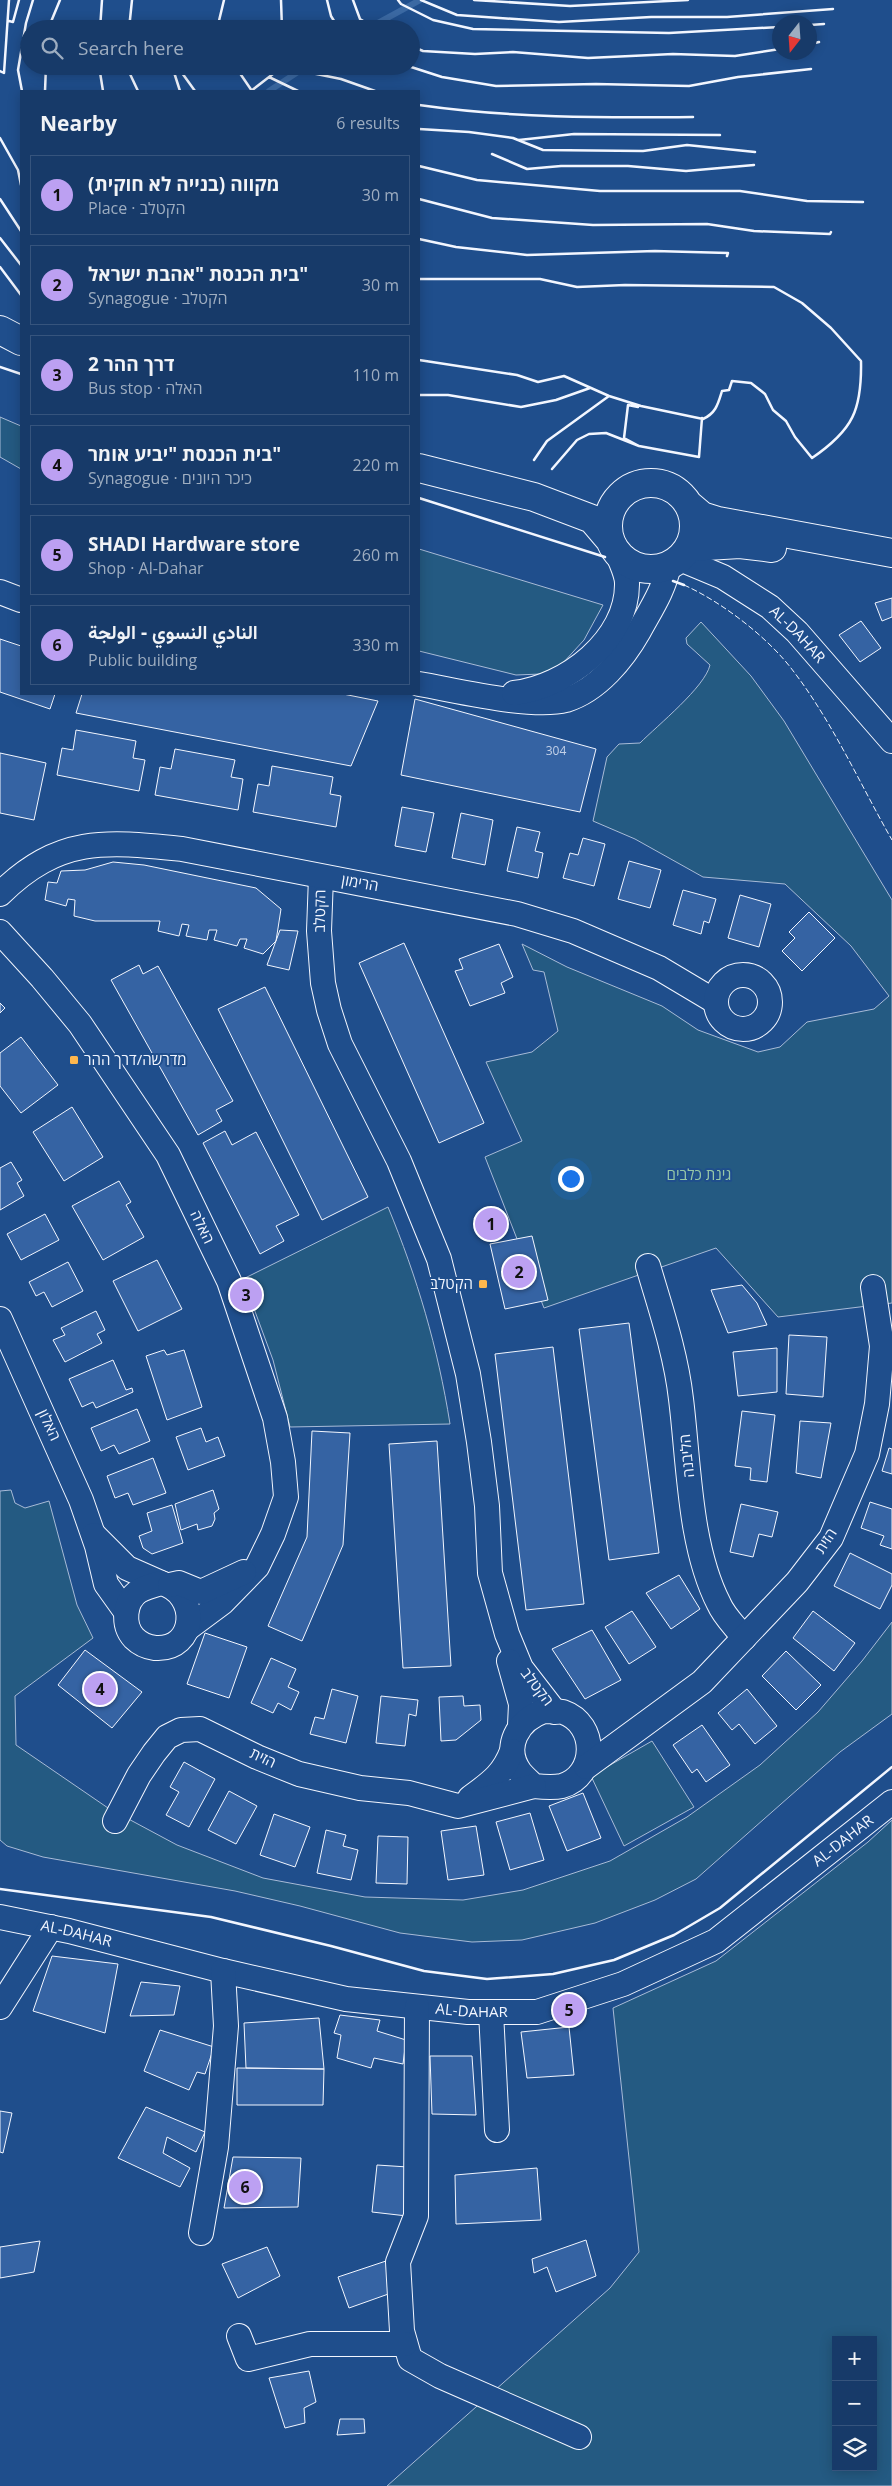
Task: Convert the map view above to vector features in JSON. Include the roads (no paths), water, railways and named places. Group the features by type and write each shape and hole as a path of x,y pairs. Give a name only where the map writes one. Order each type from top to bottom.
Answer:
{"main road":[{"path":"0,330 20,340"},
{"path":"420,468 534,497 592,519 614,548 642,568 656,569 679,557 740,544 892,568"},
{"path":"614,548 608,521 614,503 622,493 633,486 646,482 659,483 671,487 682,495 690,506 702,516 718,521 892,553"},
{"path":"534,497 605,505 614,503"},
{"path":"679,557 694,534 694,520 690,506"}],"street":[{"path":"490,697 520,693 553,683 574,672 592,656 610,634 622,610 627,582 614,548"},
{"path":"420,684 490,697 545,702 566,700 584,691 610,670 630,646 679,557"},
{"name":"AL-DAHAR","path":"679,557 723,577 770,607 797,632 892,741"},
{"path":"0,592 20,600"},
{"name":"הרימון","path":"0,894 15,879 57,853 94,844 138,844 182,850 517,914 554,925 659,968 716,1002"},
{"name":"הקטלב","path":"321,877 319,931 324,983 329,1010 340,1044 399,1161 439,1259 456,1320 479,1442 487,1506 490,1573 507,1634 521,1668 565,1715"},
{"name":"האלה","path":"0,932 42,978 80,1024 168,1155 229,1281 275,1418 283,1462 286,1497 273,1534 258,1567 223,1602 188,1628"},
{"name":"הליבנה","path":"648,1266 670,1344 681,1397 688,1470 704,1564 719,1605 744,1638"},
{"name":"הזית","path":"586,1767 639,1726 702,1682 797,1582 831,1538 867,1454 877,1404 882,1346 873,1287"},
{"name":"האלון","path":"0,1319 61,1452 93,1534 106,1584 126,1612"},
{"name":"האלון","path":"93,1534 127,1568 165,1584"},
{"path":"165,1584 185,1600 189,1611 188,1628 182,1637 173,1644 163,1648 148,1647 132,1636 127,1626 126,1612 132,1598 140,1590 165,1584 179,1583 201,1592 258,1567"},
{"name":"הקטלב","path":"507,1634 507,1652 522,1704 520,1725"},
{"path":"458,1806 494,1780 506,1766 512,1750 514,1737 520,1725 531,1716 544,1711 565,1715 586,1733 590,1746 586,1767 573,1781 561,1786 534,1786 520,1772 514,1761 512,1750"},
{"name":"הזית","path":"565,1715 585,1728 601,1730 639,1726"},
{"name":"הזית","path":"115,1821 139,1776 167,1737 181,1730 200,1729 299,1774 360,1788 409,1793 458,1806 534,1786"},
{"name":"AL-DAHAR","path":"0,1917 51,1927 223,1971 346,1999 468,2012 537,2012 623,1984 716,1941 892,1802"},
{"path":"0,2007 51,1927"},
{"path":"201,2233 216,2147 226,2026 223,1971"},
{"path":"417,2007 416,2216 398,2262 402,2331 410,2359 440,2376 579,2437"},
{"path":"491,2012 497,2130"},
{"path":"239,2336 248,2359 310,2344 405,2344"}],"waterway":[{"path":"383,20 420,0"},
{"path":"271,90 293,75"}],"place":[{"name":"מדרשה/דרך ההר","path":"74,1060"},
{"name":"מקווה (בנייה לא חוקית)","path":"491,1224"},
{"name":"בית הכנסת \"אהבת ישראל\"","path":"519,1272"},
{"name":"הקטלב","path":"483,1284"},
{"name":"דרך ההר 2","path":"246,1295"},
{"name":"בית הכנסת \"יביע אומר\"","path":"100,1689"},
{"name":"SHADI Hardware store","path":"569,2010"},
{"name":"النادي النسوي - الولجة","path":"245,2187"}],"park label":[{"name":"גינת כלבים","path":"699,1175"}]}
